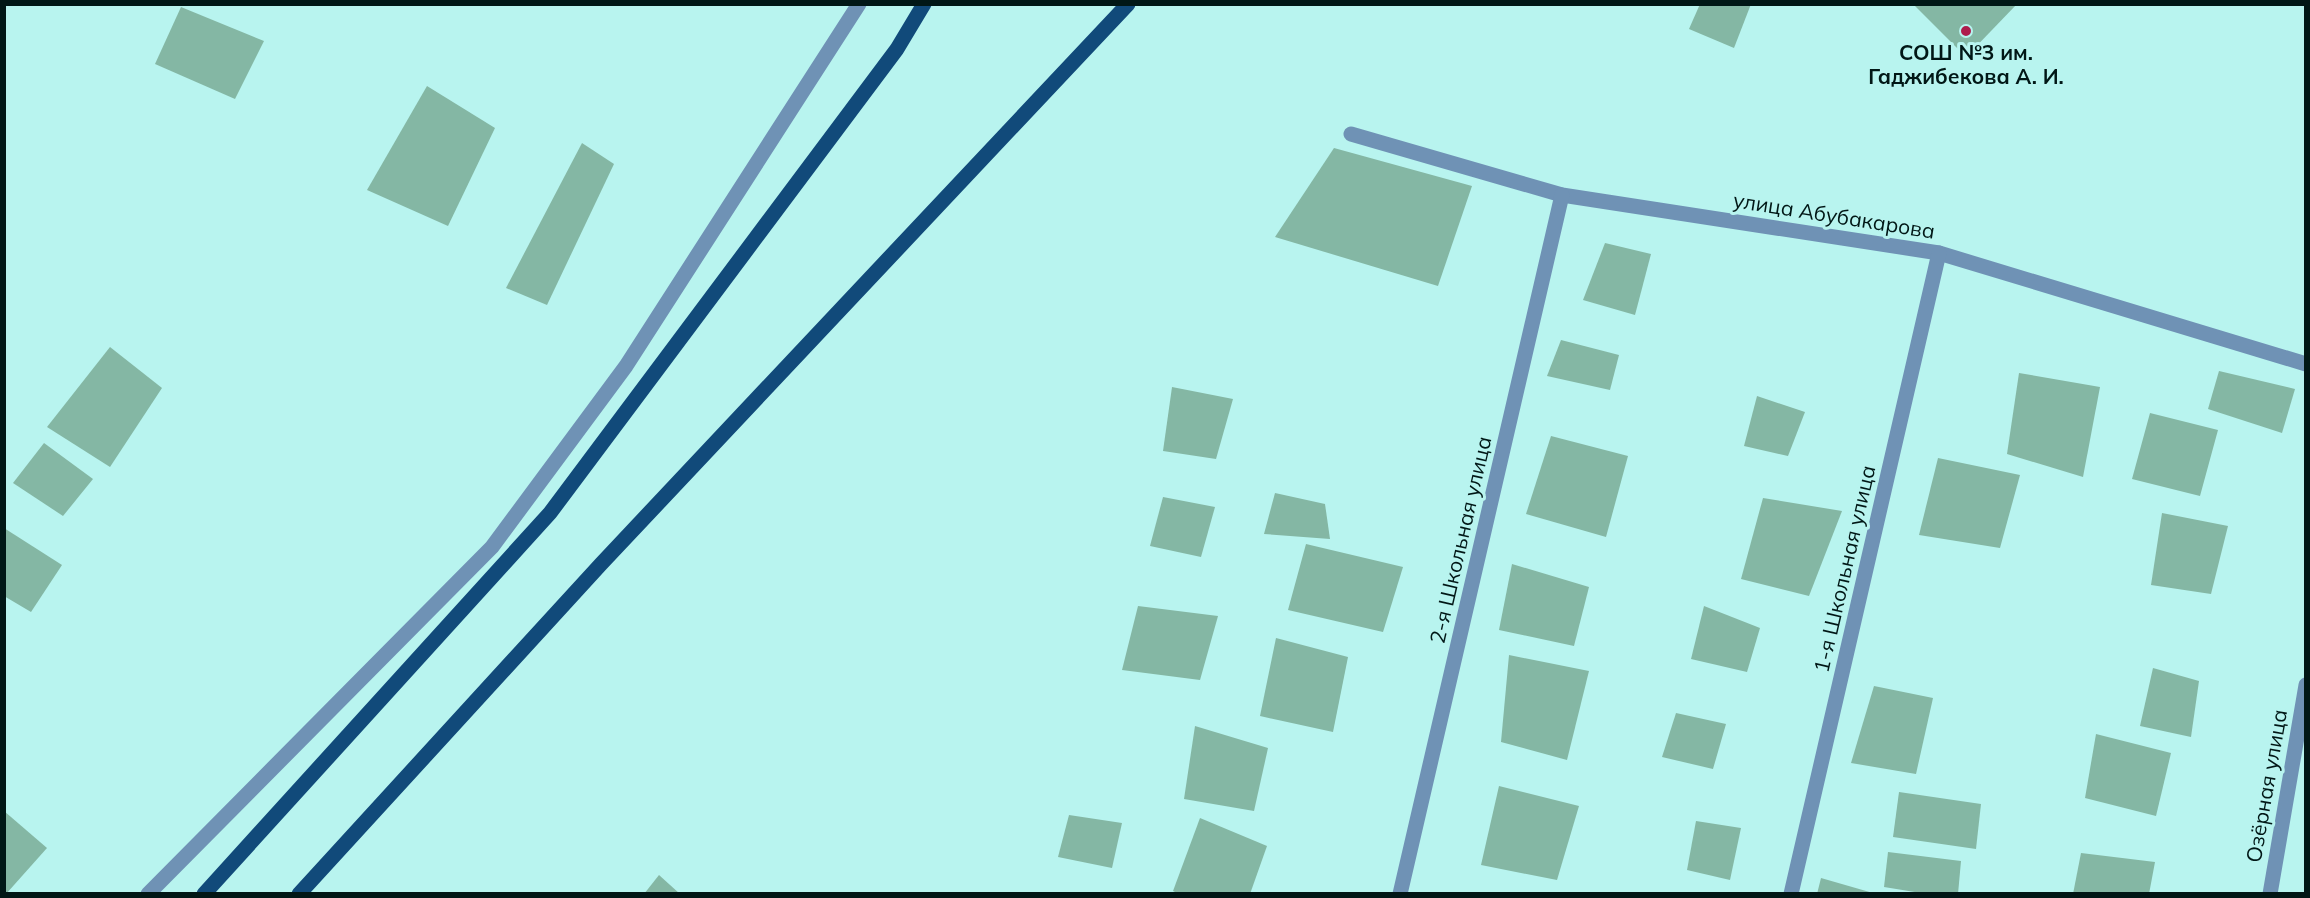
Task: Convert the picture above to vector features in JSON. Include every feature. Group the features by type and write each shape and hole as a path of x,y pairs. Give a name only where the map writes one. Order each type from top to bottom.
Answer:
{"main road":[{"path":"204,894 550,513 897,49 924,4"},
{"path":"299,894 609,556 1128,4"}],"street":[{"path":"147,894 492,547 626,366 859,4"},
{"name":"улица Абубакарова","path":"1351,134 1562,195 1939,253 2306,364"},
{"name":"2-я Школьная улица","path":"1400,894 1562,195"},
{"name":"1-я Школьная улица","path":"1791,894 1939,253"},
{"name":"Озёрная улица","path":"2270,894 2306,685"}],"building":[{"path":"1700,4 1751,4 1734,48 1689,29"},
{"name":"СОШ №3 им. Гаджибекова А. И.","path":"1913,4 2017,4 1966,57"},
{"path":"181,7 264,41 235,99 155,64"},
{"path":"427,86 495,128 448,226 367,190"},
{"path":"582,143 614,164 547,305 506,288"},
{"path":"1334,148 1472,186 1438,286 1275,237"},
{"path":"1605,243 1651,254 1635,315 1583,300"},
{"path":"1561,340 1619,355 1610,390 1547,376"},
{"path":"110,347 162,388 110,467 47,427"},
{"path":"2219,371 2295,389 2282,433 2208,409"},
{"path":"2019,373 2100,387 2083,477 2007,454"},
{"path":"1172,387 1233,399 1216,459 1163,451"},
{"path":"1757,396 1805,412 1788,456 1744,446"},
{"path":"2150,413 2218,430 2200,496 2132,479"},
{"path":"1551,436 1628,456 1606,537 1526,514"},
{"path":"44,443 93,479 63,516 13,483"},
{"path":"1938,458 2020,475 2000,548 1919,535"},
{"path":"1275,493 1325,504 1330,539 1264,534"},
{"path":"1163,497 1215,507 1201,557 1150,546"},
{"path":"1763,498 1842,511 1809,596 1741,579"},
{"path":"2162,513 2228,526 2211,594 2151,585"},
{"path":"4,528 62,565 31,612 4,596"},
{"path":"1306,544 1403,567 1383,632 1288,610"},
{"path":"1512,564 1589,587 1574,646 1499,630"},
{"path":"1138,606 1218,616 1200,680 1122,670"},
{"path":"1704,606 1760,628 1747,672 1691,659"},
{"path":"1276,638 1348,657 1333,732 1260,716"},
{"path":"1509,655 1589,671 1567,760 1501,742"},
{"path":"2153,668 2199,681 2191,737 2140,726"},
{"path":"1874,686 1933,698 1916,774 1851,763"},
{"path":"1676,713 1726,724 1713,769 1662,757"},
{"path":"1195,726 1268,748 1254,811 1184,799"},
{"path":"2096,734 2171,753 2156,816 2085,798"},
{"path":"1499,786 1579,806 1557,880 1481,865"},
{"path":"1899,792 1981,804 1976,849 1893,837"},
{"path":"4,811 47,848 6,894 4,894"},
{"path":"1069,815 1122,823 1112,868 1058,857"},
{"path":"1200,818 1267,846 1250,894 1179,894 1173,891"},
{"path":"1696,821 1741,828 1730,880 1687,870"},
{"path":"1888,852 1961,861 1958,894 1927,894 1884,887"},
{"path":"2081,853 2155,862 2149,894 2073,894"},
{"path":"659,875 680,894 644,894"},
{"path":"1821,878 1873,893 1873,894 1817,894"}],"place":[{"name":"СОШ №3 им. Гаджибекова А. И.","path":"1966,31"}]}
